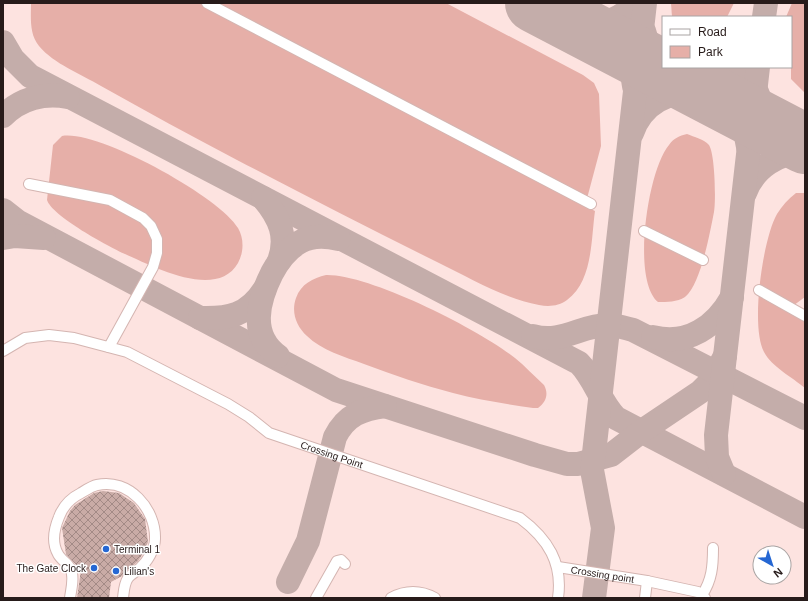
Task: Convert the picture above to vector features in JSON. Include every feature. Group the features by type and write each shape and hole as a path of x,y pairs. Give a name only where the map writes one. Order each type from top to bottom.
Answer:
{"lane":[{"path":"207,3 591,204"},
{"path":"3,351 13,343 36,335 61,336 109,347 153,267 157,253 157,239 151,226 143,218 110,200 29,184"},
{"path":"644,231 703,260"},
{"path":"759,290 805,316"},
{"name":"Crossing Point","path":"109,347 137,357 228,404 249,417 269,434 520,518 534,529 548,546 558,567"},
{"path":"70,598 72,577 71,568 58,554 54,544 53,534 55,526 60,514 69,501 96,485 103,484 124,487 130,491 148,510 153,527 155,539 154,546 145,564 129,576 124,586 123,598"},
{"path":"703,597 712,573 713,548"},
{"path":"316,598 337,561 341,560 345,564"},
{"path":"558,567 558,598"},
{"name":"Crossing point","path":"558,567 647,580 698,592 703,597"},
{"path":"645,598 647,580"},
{"path":"391,598 411,591 435,598"}],"green space":[{"path":"31,3 446,3 583,75 594,83 599,94 601,146 585,206 595,211 589,259 582,282 576,292 561,304 546,306 526,302 487,287 387,237 220,151 52,58 39,46 32,31"},
{"path":"671,3 734,3 728,16 672,16"},
{"path":"792,3 805,3 805,93 791,79 792,16 786,16"},
{"path":"687,134 704,141 709,145 711,150 714,177 714,212 704,257 696,281 691,290 685,297 679,300 658,302 650,290 645,272 644,249 649,199 661,158 673,141"},
{"path":"62,136 79,137 102,143 128,154 184,183 208,200 227,215 240,232 242,250 238,263 228,274 216,279 201,280 184,277 152,266 117,250 70,222 51,207 47,200 53,145"},
{"path":"796,193 805,193 805,297 786,311 805,321 805,388 777,367 764,352 760,340 758,323 760,282 767,242 777,214 785,203"},
{"path":"326,275 345,277 396,293 477,333 499,346 515,358 544,385 546,388 545,400 538,408 493,402 431,387 341,356 326,349 313,341 303,332 297,323 294,308 298,293 304,285 312,280"}],"building":[{"name":"Terminal 1","path":"103,491 119,493 134,503 145,519 148,542 138,561 122,576 111,582 109,598 77,598 81,570 66,554 62,528 70,511 75,505 94,493"}],"taxiway":[{"path":"571,22 588,24 606,22 629,10 635,3"},
{"path":"594,598 603,528 592,470 645,3"},
{"path":"764,16 766,3"},
{"path":"644,31 650,51 664,71"},
{"path":"606,40 625,60 631,72 634,86"},
{"path":"3,42 13,59 30,76 579,363 585,369 610,412 616,418 805,517"},
{"path":"688,83 704,84 718,82 732,76 744,68"},
{"path":"724,474 717,457 716,435 758,68"},
{"path":"757,92 766,115 779,131"},
{"path":"632,133 643,114 658,101 676,94 695,93 714,98 730,109 742,125 748,147"},
{"path":"3,116 17,105 33,98 50,95 68,97"},
{"path":"745,193 755,176 769,163 786,155 805,152"},
{"path":"263,198 274,213 281,228 283,244 279,261"},
{"path":"3,210 17,221 336,390 567,464 578,464 611,455 642,431 700,392 712,380 725,356"},
{"path":"3,238 15,236 44,238"},
{"path":"278,356 269,348 263,338 259,317 263,295 272,273 284,255 300,242 309,238 319,237 339,239"},
{"path":"200,318 220,318 237,314 251,305 264,290"},
{"path":"653,337 678,339 700,331 718,317 732,297"},
{"path":"533,336 553,338 589,328 608,325 633,330 805,418"},
{"path":"288,582 308,541 335,437 339,429 356,414 369,409 385,406"}],"runway":[{"path":"535,3 805,144"}],"place":[{"name":"Terminal 1","path":"106,549"},
{"name":"The Gate Clock","path":"94,568"},
{"name":"Lilian's","path":"116,571"}]}
